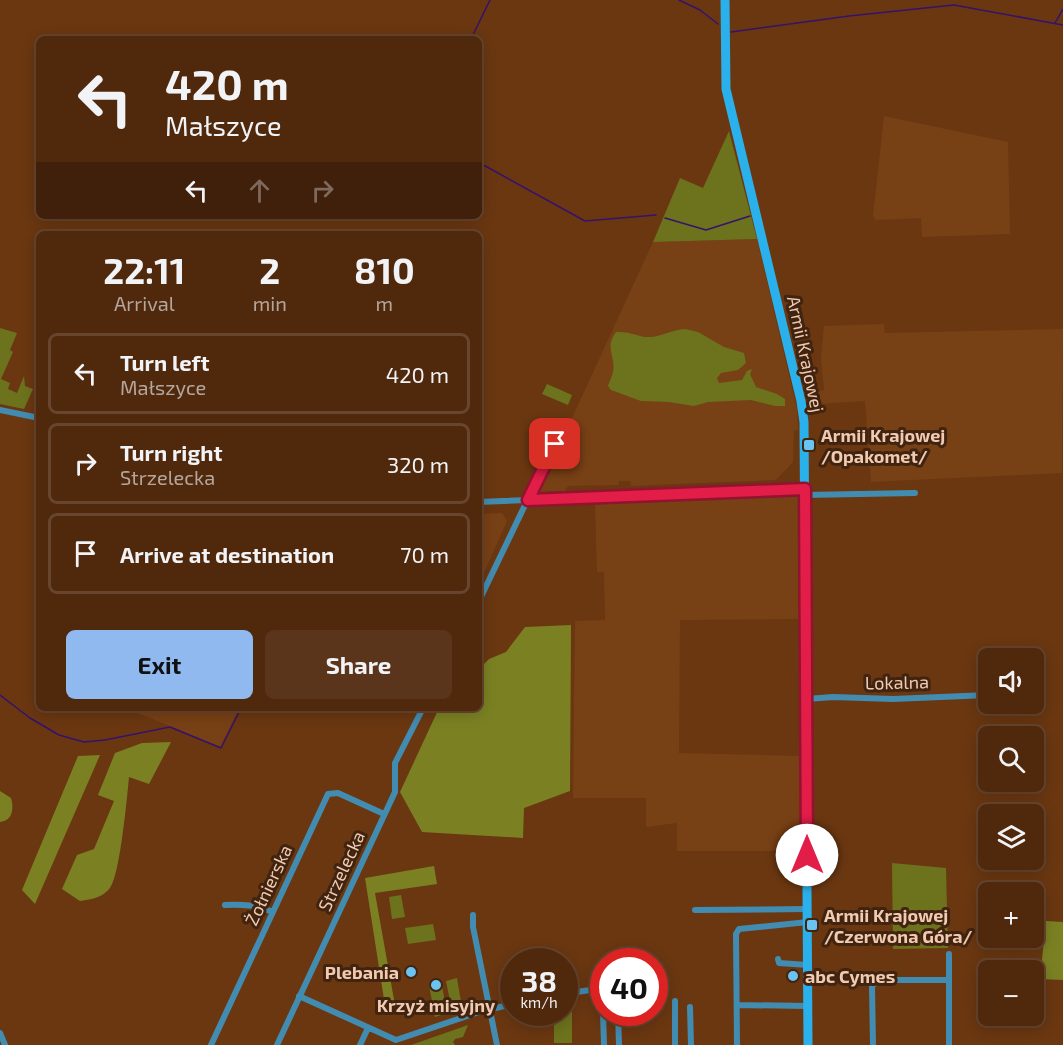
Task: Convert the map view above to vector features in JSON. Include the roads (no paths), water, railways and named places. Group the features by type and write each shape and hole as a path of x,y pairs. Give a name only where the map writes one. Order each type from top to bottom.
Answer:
{"street":[{"name":"Armii Krajowej","path":"725,0 726,89 803,411 808,1045"},
{"path":"0,410 36,417"},
{"path":"482,595 563,426"},
{"path":"482,502 805,492 915,493"},
{"name":"Lokalna","path":"807,699 978,695"},
{"name":"Strzelecka","path":"277,1045 395,792 396,764 422,711"},
{"name":"Żołnierska","path":"211,1045 328,794 338,793 384,814"},
{"path":"225,905 258,906 273,912"},
{"path":"695,910 808,909"},
{"path":"473,915 473,927 497,1045"},
{"path":"737,1045 736,934 739,929 808,922"},
{"path":"949,954 949,1045"},
{"path":"778,959 779,963 808,965"},
{"path":"873,1045 872,987 875,982 880,980 949,980"},
{"path":"299,996 396,1040 500,1007"},
{"path":"675,1001 675,1045"},
{"path":"737,1005 807,1005"},
{"path":"690,1007 691,1045"},
{"path":"603,1026 604,1045"},
{"path":"618,1026 619,1045"},
{"path":"360,1045 368,1028"},
{"path":"0,1033 5,1045"}],"waterway":[{"path":"472,36 490,0"},
{"path":"679,0 700,10 718,24"},
{"path":"731,32 954,5 1063,25"},
{"path":"1055,23 1063,9"},
{"path":"482,164 585,221 656,215"},
{"path":"665,218 706,230 750,216"},
{"path":"0,695 30,718 59,735 84,742 170,727 221,748 240,711"}],"place":[{"name":"Armii Krajowej /Opakomet/","path":"809,445"},
{"name":"Armii Krajowej /Czerwona Góra/","path":"812,925"},
{"name":"Plebania","path":"411,972"},
{"name":"abc Cymes","path":"793,976"},
{"name":"Krzyż misyjny","path":"436,985"}]}
